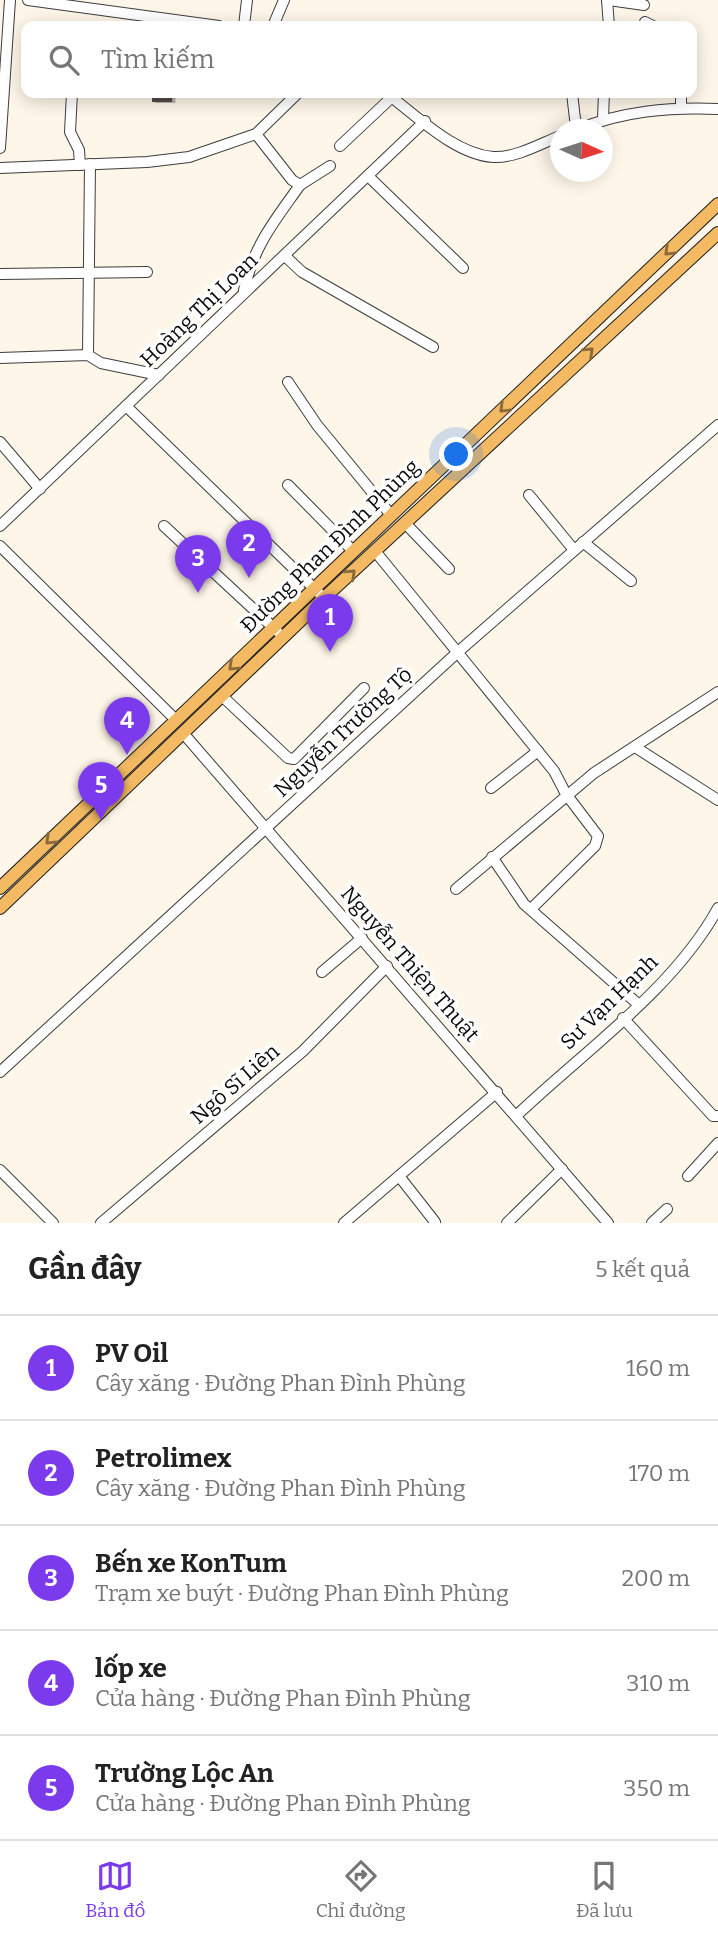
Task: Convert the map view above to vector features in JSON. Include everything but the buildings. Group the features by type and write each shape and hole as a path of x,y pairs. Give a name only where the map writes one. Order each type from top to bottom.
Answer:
{"main road":[{"name":"Đường Phan Đình Phùng","path":"0,888 718,204"},
{"name":"Đường Phan Đình Phùng","path":"0,908 324,598 718,233"}],"street":[{"path":"0,148 10,0"},
{"path":"28,0 182,21"},
{"path":"245,21 247,0"},
{"path":"275,21 284,0"},
{"path":"609,21 608,0 644,5"},
{"path":"72,98 70,132 85,165 88,355"},
{"path":"0,169 189,157 256,134 293,98"},
{"path":"340,146 386,98"},
{"path":"393,98 446,138 472,151 493,157 513,155 550,140"},
{"path":"573,98 575,119"},
{"path":"604,98 603,118 681,107 718,109"},
{"path":"681,98 681,107"},
{"name":"Hoàng Thị Loan","path":"0,526 244,290 285,256 425,121"},
{"path":"256,134 292,180 300,185"},
{"path":"244,290 251,260 264,234 300,185 330,166"},
{"path":"368,176 463,268"},
{"path":"285,256 302,272 433,347"},
{"path":"0,274 147,272"},
{"path":"0,358 88,355 101,363 159,375"},
{"path":"288,382 317,425 391,516"},
{"path":"126,406 324,598"},
{"name":"Nguyễn Trường Tộ","path":"0,1072 458,651 718,425"},
{"path":"0,442 40,489"},
{"path":"288,485 353,551"},
{"path":"529,495 579,546 631,580"},
{"path":"405,523 449,569"},
{"path":"164,526 283,638"},
{"path":"0,546 176,720"},
{"path":"375,551 538,751 566,794 596,831 598,842 531,909"},
{"path":"0,565 9,556"},
{"path":"222,696 288,758 294,759 365,688"},
{"path":"456,889 566,794 663,725 718,692"},
{"name":"Nguyễn Thiện Thuật","path":"183,733 608,1223"},
{"path":"635,747 718,800"},
{"path":"491,788 538,751"},
{"path":"492,858 515,894 638,1004"},
{"name":"Sư Vạn Hạnh","path":"516,1116 638,1004 704,934 718,908"},
{"path":"322,972 362,938"},
{"name":"Ngô Sĩ Liên","path":"101,1223 303,1051 387,966"},
{"path":"623,1018 713,1116 718,1116"},
{"path":"344,1223 497,1092"},
{"path":"688,1176 718,1143"},
{"path":"507,1223 562,1169"},
{"path":"399,1176 435,1222"},
{"path":"3,1178 53,1223"},
{"path":"652,1223 667,1209"}],"place":[{"name":"Petrolimex","path":"249,578"},
{"name":"Bến xe KonTum","path":"198,593"},
{"name":"PV Oil","path":"330,652"},
{"name":"lốp xe","path":"127,755"},
{"name":"Trường Lộc An","path":"101,820"}]}
